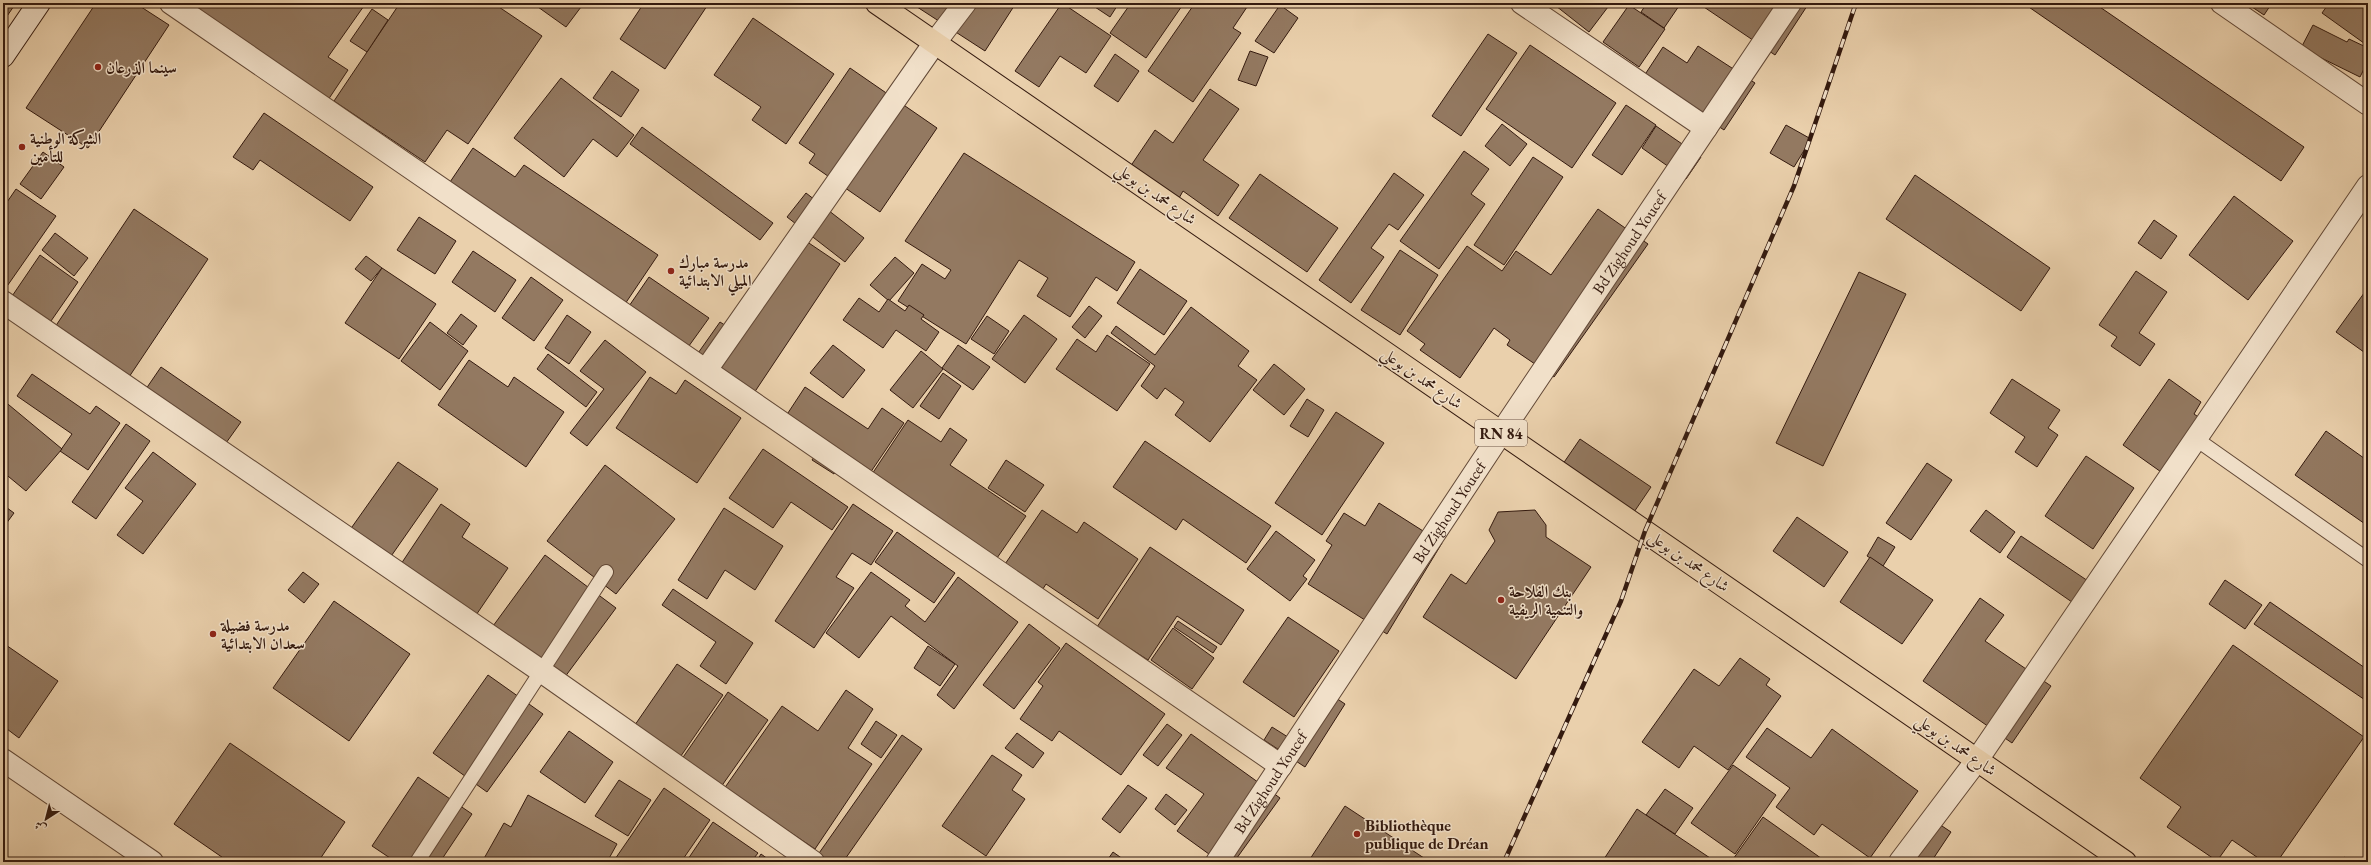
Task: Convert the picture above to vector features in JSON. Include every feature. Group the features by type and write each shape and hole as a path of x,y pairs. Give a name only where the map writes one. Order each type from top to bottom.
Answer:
{"main road":[{"name":"شارع محمد بن بوعلي","path":"877,3 936,41 1501,433 2125,862"}],"street":[{"path":"3,56 39,3"},
{"path":"171,3 1281,766"},
{"path":"706,370 936,41 965,3"},
{"path":"1522,3 1706,128"},
{"name":"Bd Zighoud Youcef","path":"1216,862 1501,433 1790,3"},
{"path":"2222,3 2248,10 2368,104"},
{"path":"1900,862 1977,760 2368,186"},
{"path":"3,302 541,671 812,862"},
{"path":"3,760 152,862"}],"lane":[{"path":"2196,439 2368,560"},
{"path":"417,862 606,572"}],"building":[{"path":"3,3 16,3 3,22"},
{"name":"سينما الذرعان","path":"96,3 135,3 169,25 88,148 26,108"},
{"path":"174,3 366,3 328,57 348,70 324,106"},
{"path":"400,3 493,3 542,36 468,144 447,130 425,162 334,101"},
{"path":"541,3 584,3 566,27 538,7"},
{"path":"644,3 709,3 665,69 620,39"},
{"path":"911,3 1016,3 985,51"},
{"path":"1062,3 1111,36 1086,73 1060,56 1039,87 1015,71"},
{"path":"1089,3 1119,3 1110,17"},
{"path":"1131,3 1137,3 1143,8 1146,3 1184,3 1146,58 1110,33"},
{"path":"1195,3 1249,4 1233,28 1241,33 1193,102 1148,71"},
{"path":"1559,3 1611,3 1589,32 1556,6"},
{"path":"1647,3 1681,3 1664,28 1641,12"},
{"path":"1698,3 1809,3 1775,55"},
{"path":"2023,3 2094,3 2304,147 2281,181"},
{"path":"2246,3 2272,3 2264,15"},
{"path":"2329,3 2368,3 2368,46 2322,13"},
{"path":"1280,5 1298,18 1274,53 1255,41"},
{"path":"1629,5 1665,29 1639,67 1603,42"},
{"path":"372,9 388,20 367,52 350,41"},
{"path":"753,18 834,74 786,144 752,120 761,107 714,75"},
{"path":"2313,25 2347,42 2349,39 2368,48 2368,61 2360,77 2301,48"},
{"path":"1488,34 1517,53 1461,136 1432,116"},
{"path":"1530,45 1616,103 1572,168 1486,109"},
{"path":"1698,46 1755,83 1724,130 1644,76 1663,47 1687,63"},
{"path":"1250,51 1268,57 1256,86 1238,80"},
{"path":"1115,54 1139,71 1118,102 1094,86"},
{"path":"850,68 937,128 880,212 809,163 815,154 799,143"},
{"path":"612,71 639,90 621,117 593,98"},
{"path":"561,78 634,135 617,157 593,139 564,177 514,138"},
{"path":"1210,89 1239,109 1203,160 1239,185 1218,216 1183,191 1178,200 1130,167 1155,130 1173,143"},
{"path":"1626,105 1656,125 1622,175 1592,155"},
{"path":"264,113 373,187 350,221 260,160 253,170 233,157"},
{"path":"1502,124 1527,144 1510,166 1485,146"},
{"path":"1786,125 1811,139 1794,167 1770,153"},
{"path":"1656,126 1701,157 1686,179 1642,148"},
{"path":"642,127 773,223 760,240 630,144"},
{"path":"473,148 515,177 524,165 658,255 625,304 448,185"},
{"path":"1464,151 1489,169 1471,194 1485,204 1439,269 1400,241"},
{"path":"43,152 64,167 41,199 20,184"},
{"path":"964,153 1135,262 1117,291 1096,277 1070,317 1037,296 1048,278 1019,260 966,344 898,301 922,264 945,279 951,270 905,241"},
{"path":"1533,157 1563,177 1504,265 1474,245"},
{"path":"1394,173 1424,195 1398,230 1389,224 1371,248 1384,257 1351,303 1319,280"},
{"path":"1260,174 1338,228 1307,272 1229,218"},
{"path":"1915,175 2050,268 2021,311 1886,219"},
{"path":"16,189 56,216 3,292 3,208"},
{"path":"806,193 864,238 845,262 787,217"},
{"path":"2234,196 2293,241 2248,300 2189,255"},
{"path":"134,209 208,259 129,377 55,327"},
{"path":"1598,209 1648,244 1554,377 1507,345 1510,340 1494,328 1460,378 1420,350 1425,344 1407,331 1467,246 1502,271 1516,251 1551,275"},
{"path":"419,217 456,241 435,274 397,250"},
{"path":"2154,220 2177,236 2161,259 2138,243"},
{"path":"791,231 840,264 752,396 715,371"},
{"path":"55,233 88,258 74,276 42,250"},
{"path":"1400,250 1438,275 1400,335 1361,310"},
{"path":"473,251 516,280 495,312 452,282"},
{"path":"40,255 78,282 42,334 4,308"},
{"path":"366,256 382,268 371,281 355,269"},
{"path":"895,257 914,273 889,301 870,285"},
{"path":"382,268 436,304 399,359 345,323"},
{"path":"1140,269 1187,301 1164,335 1117,303"},
{"path":"2136,271 2167,292 2139,333 2155,344 2140,366 2111,346 2117,337 2099,325"},
{"path":"1859,272 1906,294 1823,466 1776,443"},
{"path":"531,277 563,300 534,341 502,318"},
{"path":"649,277 709,318 686,350 627,309"},
{"path":"2367,289 2368,290 2368,355 2336,332"},
{"path":"859,298 879,312 888,299 905,311 909,305 924,315 921,319 939,332 926,351 896,330 883,348 843,320"},
{"path":"1089,306 1102,316 1085,338 1072,327"},
{"path":"1191,307 1249,351 1238,366 1257,380 1210,442 1175,415 1184,402 1165,388 1157,399 1141,386 1155,366 1111,333 1116,326 1155,355"},
{"path":"461,314 477,326 463,345 447,333"},
{"path":"567,315 591,332 569,364 545,348"},
{"path":"1024,315 1057,339 1025,383 992,359"},
{"path":"987,316 1009,331 994,354 971,339"},
{"path":"430,322 468,351 440,390 401,361"},
{"path":"720,322 740,335 716,369 696,356"},
{"path":"1107,335 1150,364 1117,411 1056,369 1077,339 1096,352"},
{"path":"605,340 646,372 587,446 570,433 604,389 580,371"},
{"path":"833,345 865,370 843,398 810,373"},
{"path":"958,345 990,367 973,390 942,368"},
{"path":"921,351 943,369 913,408 890,390"},
{"path":"548,354 597,392 586,407 537,369"},
{"path":"469,360 508,387 514,377 564,412 526,467 438,405"},
{"path":"1274,364 1305,389 1284,415 1253,390"},
{"path":"161,367 241,422 216,457 137,402"},
{"path":"943,373 961,386 939,419 920,406"},
{"path":"32,374 90,414 96,406 120,423 88,470 60,451 72,434 17,396"},
{"path":"650,377 676,394 685,380 741,418 697,483 616,428"},
{"path":"2012,379 2060,410 2048,428 2058,435 2037,467 2015,452 2025,437 1990,413"},
{"path":"2169,379 2201,402 2194,414 2210,425 2171,479 2123,445"},
{"path":"805,387 868,429 882,408 904,423 868,476 784,419"},
{"path":"1307,399 1324,410 1308,437 1290,426"},
{"path":"3,400 62,449 26,491 3,472"},
{"path":"1336,412 1384,443 1322,535 1275,503"},
{"path":"908,420 941,442 950,428 967,440 950,465 1026,516 997,558 872,474"},
{"path":"126,424 150,441 96,519 72,502"},
{"path":"2326,431 2368,461 2368,526 2295,475"},
{"path":"1580,439 1651,487 1630,518 1554,477"},
{"path":"1145,441 1271,526 1246,563 1183,519 1176,530 1113,487"},
{"path":"763,449 848,507 832,530 791,502 773,528 729,498"},
{"path":"818,451 840,465 834,474 812,460"},
{"path":"153,452 196,484 143,554 117,535 143,501 125,488"},
{"path":"2086,456 2134,488 2093,549 2045,516"},
{"path":"1006,460 1044,485 1025,512 988,488"},
{"path":"398,462 438,489 387,562 347,534"},
{"path":"1927,463 1952,480 1911,540 1886,523"},
{"path":"605,465 675,519 616,594 547,541"},
{"path":"1379,503 1442,543 1387,634 1308,584 1332,545 1326,541 1344,513 1365,526"},
{"path":"441,504 470,524 462,537 508,568 470,624 395,573"},
{"path":"853,504 893,531 871,565 852,553 836,577 854,588 814,648 775,621"},
{"path":"3,505 14,513 3,528"},
{"path":"724,508 783,546 755,590 725,570 707,599 678,580"},
{"path":"1042,510 1077,533 1084,522 1138,559 1098,619 1046,584 1041,592 1003,567"},
{"name":"بنك الفلاحة والتنمية الريفية","path":"1535,510 1546,525 1546,537 1591,567 1516,679 1423,617 1451,574 1466,584 1495,541 1489,530 1498,512"},
{"path":"1986,510 2015,532 2000,553 1970,531"},
{"path":"1797,517 1848,552 1824,587 1773,551"},
{"path":"1276,531 1315,560 1303,576 1307,579 1290,601 1247,569"},
{"path":"897,532 955,573 934,603 875,562"},
{"path":"2021,536 2097,587 2082,609 2007,557"},
{"path":"1878,537 1895,547 1883,566 1867,556"},
{"path":"1150,547 1244,610 1221,645 1177,616 1148,660 1097,627"},
{"path":"545,555 616,608 556,689 485,637"},
{"path":"1870,557 1933,600 1902,644 1840,602"},
{"path":"303,572 319,584 304,603 288,590"},
{"path":"871,572 910,600 905,606 925,622 958,577 1018,622 954,709 937,695 958,666 891,616 859,658 826,633"},
{"path":"2225,580 2262,605 2245,629 2209,604"},
{"path":"673,589 753,643 726,684 700,666 716,642 662,605"},
{"path":"1980,598 2004,615 1985,641 2051,686 2012,743 1923,681"},
{"path":"334,601 410,654 349,741 273,688"},
{"path":"2270,602 2368,670 2368,702 2254,624"},
{"path":"1288,617 1339,651 1294,717 1243,682"},
{"path":"1178,621 1217,647 1213,653 1174,627"},
{"path":"1029,624 1060,648 1014,709 983,685"},
{"path":"1173,628 1214,658 1192,689 1151,660"},
{"path":"3,643 58,681 19,738 3,726"},
{"path":"1066,643 1165,714 1121,775 1059,731 1052,741 1020,719 1043,686 1038,682"},
{"path":"2233,645 2364,737 2277,862 2264,862 2232,840 2217,861 2167,827 2181,807 2140,778"},
{"path":"928,646 955,664 940,686 914,668"},
{"path":"1740,658 1770,679 1766,685 1781,696 1728,770 1694,746 1679,768 1642,742 1694,669 1719,686"},
{"path":"677,664 723,695 674,766 628,735"},
{"path":"488,675 543,714 487,792 433,753"},
{"path":"846,690 873,709 848,748 872,764 815,849 763,814 719,796 782,706 818,731"},
{"path":"728,692 768,720 716,794 677,766"},
{"path":"1333,696 1345,704 1305,767 1264,740 1272,727 1291,739"},
{"path":"876,721 897,735 881,758 861,744"},
{"path":"1167,724 1182,735 1158,766 1143,755"},
{"path":"1767,728 1811,758 1832,729 1918,791 1870,858 1822,824 1814,835 1776,807 1790,788 1746,757"},
{"path":"569,731 613,762 585,803 540,772"},
{"path":"1017,733 1044,753 1033,768 1005,748"},
{"path":"1191,734 1280,798 1234,862 1220,862 1177,831 1204,794 1166,768"},
{"path":"902,735 922,749 843,862 826,862 817,856"},
{"path":"230,743 345,822 318,862 229,862 174,824"},
{"path":"992,755 1022,775 1012,790 1025,799 986,856 942,826"},
{"path":"1733,765 1776,795 1735,854 1691,823"},
{"path":"418,777 472,814 440,862 396,862 372,846"},
{"path":"619,780 651,800 628,836 595,816"},
{"path":"1128,785 1147,798 1120,833 1102,819"},
{"path":"664,788 710,820 681,862 613,862"},
{"path":"1665,789 1693,808 1675,834 1646,815"},
{"path":"1166,794 1187,810 1175,825 1155,809"},
{"path":"528,795 617,844 607,862 482,862 504,823 511,827"},
{"name":"Bibliothèque publique de Dréan","path":"1345,806 1430,862 1308,862"},
{"path":"1637,809 1716,862 1602,862"},
{"path":"1927,816 1951,832 1931,862 1896,862"},
{"path":"1763,817 1825,861 1731,862"},
{"path":"713,822 758,853 751,862 686,862"},
{"path":"1113,852 1127,862 1106,862"},
{"path":"761,854 772,862 756,862"},
{"path":"2344,857 2351,862 2340,862"}],"railway":[{"path":"1504,862 1621,601 1645,531 1794,186 1856,3"}],"place":[{"name":"سينما الذرعان","path":"98,67"},
{"name":"الشركة الوطنية للتأمين","path":"22,147"},
{"name":"مدرسة مبارك الميلي الابتدائية","path":"671,271"},
{"name":"بنك الفلاحة والتنمية الريفية","path":"1501,600"},
{"name":"مدرسة فضيلة سعدان الابتدائية","path":"213,634"},
{"name":"Bibliothèque publique de Dréan","path":"1357,834"}]}
